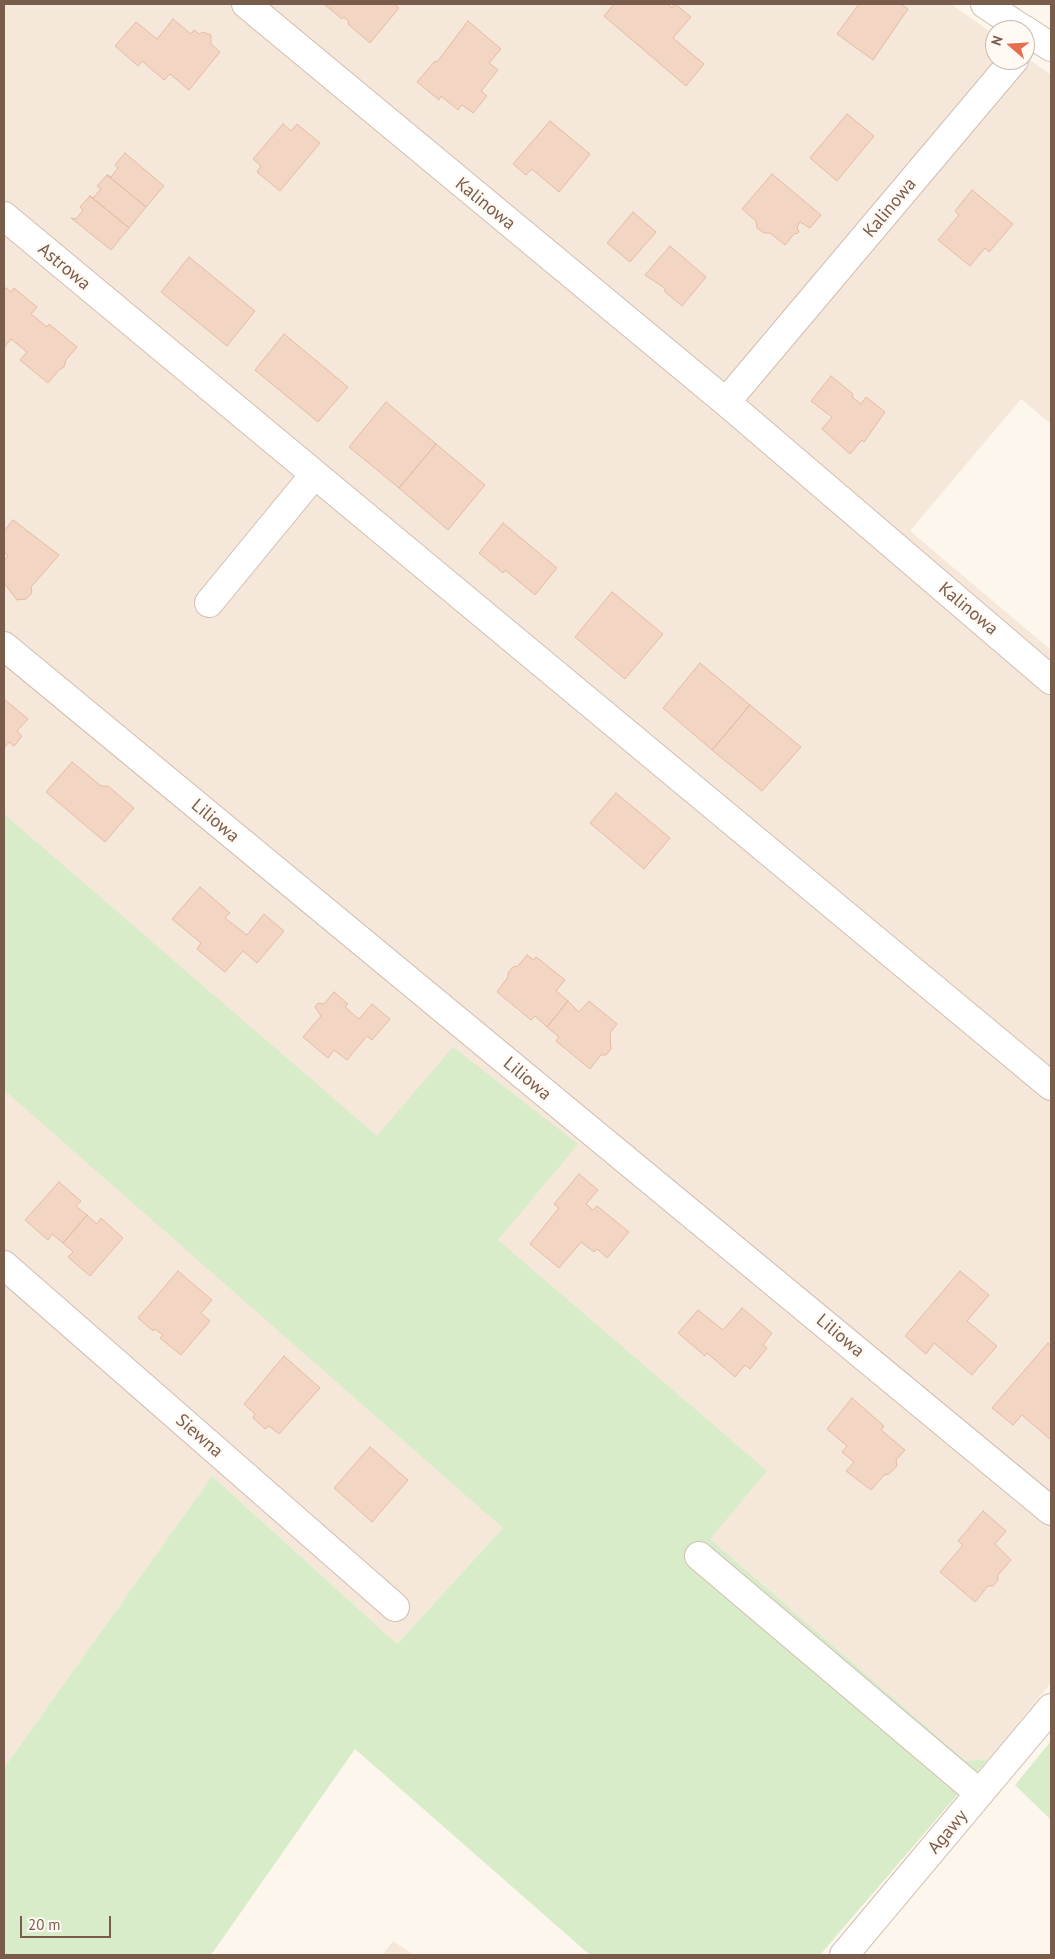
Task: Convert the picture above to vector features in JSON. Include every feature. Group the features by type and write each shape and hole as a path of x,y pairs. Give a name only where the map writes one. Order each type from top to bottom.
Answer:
{"street":[{"name":"Kalinowa","path":"246,4 726,402 1051,680"},
{"path":"985,4 1007,20"},
{"name":"Kalinowa","path":"726,402 1006,70"},
{"name":"Astrowa","path":"4,216 1051,1086"},
{"path":"209,603 314,475"},
{"name":"Liliowa","path":"4,646 1051,1511"},
{"name":"Siewna","path":"4,1265 395,1607"},
{"path":"699,1556 980,1794"},
{"name":"Agawy","path":"844,1955 1051,1708"}],"shaded area":[{"path":"4,4 951,4 985,28 985,70 1035,70 1035,63 1051,75 1051,424 1021,399 910,531 1051,650 1051,1683 988,1759 966,1761 710,1539 503,1528 397,1644 212,1476 4,1768"},
{"path":"393,1941 414,1955 382,1955"}],"green space":[{"path":"4,814 377,1136 453,1047 578,1144 498,1240 767,1471 710,1539 966,1761 988,1759 820,1955 590,1955 355,1749 211,1955 4,1955 4,1768 212,1476 397,1644 503,1528 4,1090"},
{"path":"1051,1741 1051,1820 1015,1785"}],"building":[{"path":"324,4 394,4 399,8 370,43 348,24 349,22 344,17 342,19"},
{"path":"614,4 668,4 672,8 675,4 691,17 673,38 704,64 686,86 604,16"},
{"path":"859,4 901,4 908,9 873,60 837,34"},
{"path":"173,19 191,34 194,30 199,34 203,32 211,35 211,44 220,52 189,90 170,74 164,80 142,61 138,66 115,46 136,22 157,39"},
{"path":"468,21 501,49 489,63 498,70 481,91 487,96 473,113 462,105 458,110 441,96 439,100 417,82 435,61 437,62"},
{"path":"847,114 874,136 837,181 810,158"},
{"path":"550,121 590,154 559,192 532,169 526,175 513,164"},
{"path":"283,124 291,131 297,124 320,143 280,191 257,172 261,166 253,159"},
{"path":"125,153 164,186 146,207 107,175 111,177 118,168 115,165"},
{"path":"772,174 821,215 810,228 800,222 797,227 799,232 795,233 785,245 770,233 764,233 757,228 756,221 742,209"},
{"path":"107,175 146,207 129,228 90,196 93,198 101,189 97,186"},
{"path":"972,190 1013,224 989,252 985,248 970,266 938,240 959,215 955,211"},
{"path":"90,196 129,228 111,250 71,218 76,219 83,210 80,207"},
{"path":"633,212 656,232 630,262 607,243"},
{"path":"670,246 706,277 682,306 664,291 666,289 645,275"},
{"path":"189,257 255,311 227,346 161,292"},
{"path":"6,288 11,292 14,288 37,307 31,314 47,327 49,324 77,347 66,360 64,367 48,383 20,360 27,352 11,339 4,348 4,291"},
{"path":"284,334 348,387 318,422 255,370"},
{"path":"831,376 853,394 852,397 861,404 866,397 885,412 864,442 862,440 850,454 822,429 832,417 811,401"},
{"path":"386,402 436,444 399,488 349,447"},
{"path":"436,444 485,485 448,530 399,488"},
{"path":"13,520 59,555 31,587 32,593 26,599 17,600 4,583 4,561 8,555 4,552 4,531"},
{"path":"503,523 557,568 535,595 505,570 503,573 479,553"},
{"path":"612,592 663,634 625,679 575,637"},
{"path":"700,663 750,705 712,750 663,708"},
{"path":"4,699 28,719 17,731 22,736 14,746 9,742 4,748"},
{"path":"750,705 801,747 762,791 712,750"},
{"path":"72,762 101,786 108,786 134,808 105,842 46,792"},
{"path":"616,793 670,838 644,869 590,823"},
{"path":"200,887 230,913 225,918 247,935 264,914 284,931 257,963 243,951 225,972 197,949 201,943 172,919"},
{"path":"527,955 534,960 536,957 565,980 556,991 568,1001 547,1027 535,1016 531,1020 497,992 508,977 508,973 513,967 518,966"},
{"path":"334,992 348,1004 345,1007 359,1019 372,1004 390,1019 372,1040 367,1036 347,1060 334,1050 328,1058 303,1037 321,1016 315,1007 318,1003 324,1004"},
{"path":"568,1001 579,1012 589,1001 617,1024 610,1033 611,1049 606,1055 601,1055 590,1069 556,1041 559,1037 547,1027"},
{"path":"579,1174 598,1190 586,1204 593,1210 597,1206 629,1232 607,1258 597,1249 594,1252 581,1242 559,1268 530,1244 559,1208 554,1204"},
{"path":"59,1182 81,1201 76,1206 87,1215 63,1243 52,1234 48,1240 25,1220"},
{"path":"87,1215 97,1224 101,1218 123,1238 90,1276 68,1257 73,1252 63,1243"},
{"path":"178,1271 212,1300 201,1313 210,1321 181,1355 160,1338 163,1335 155,1329 153,1331 138,1318"},
{"path":"960,1271 989,1295 967,1321 997,1346 972,1375 934,1343 926,1354 905,1336"},
{"path":"742,1308 772,1333 763,1345 767,1348 750,1369 745,1365 735,1377 707,1353 705,1356 678,1333 698,1310 723,1330"},
{"path":"1048,1343 1051,1346 1051,1440 1022,1415 1013,1425 992,1408"},
{"path":"284,1356 320,1388 279,1434 269,1426 265,1429 253,1418 255,1414 244,1404"},
{"path":"852,1398 884,1426 881,1430 905,1450 896,1460 897,1466 889,1474 884,1475 871,1490 846,1471 854,1462 842,1452 847,1446 827,1429"},
{"path":"370,1447 408,1480 372,1522 334,1488"},
{"path":"983,1511 1006,1531 995,1544 1011,1560 998,1575 998,1580 993,1586 988,1586 975,1602 940,1572 963,1545 958,1541"}]}
